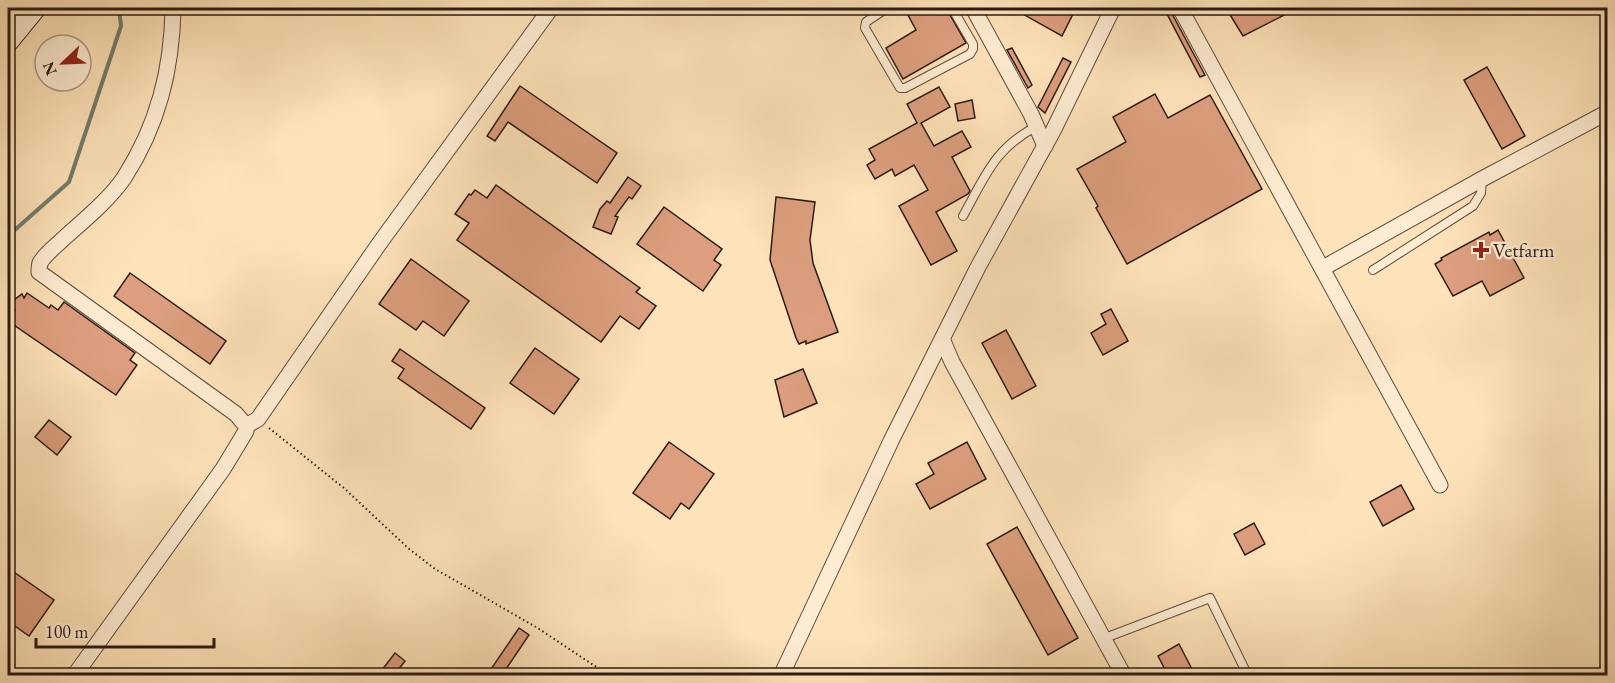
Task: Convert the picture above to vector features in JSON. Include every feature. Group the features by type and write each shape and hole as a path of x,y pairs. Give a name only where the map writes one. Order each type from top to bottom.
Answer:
{"main road":[{"path":"8,41 35,8"}],"street":[{"path":"173,8 172,42 165,87 146,139 123,180 49,252 39,265 39,272 236,414 252,423"},
{"path":"74,675 223,469 252,423 379,244 551,8"},
{"path":"973,8 1037,126 1045,146"},
{"path":"781,675 891,441 978,267 1045,146 1113,8"},
{"path":"1180,8 1440,485"},
{"path":"1323,268 1608,112"},
{"path":"943,341 952,362 1124,675"}],"lane":[{"path":"887,8 866,22 865,28 900,88 906,88 970,54 973,49 973,44 952,8"},
{"path":"963,216 995,159 1019,136 1037,126"},
{"path":"1373,270 1473,206 1481,193 1482,179"},
{"path":"1105,638 1209,598 1248,675"}],"path":[{"path":"252,423 345,489 408,548 435,569 536,627 610,675"}],"building":[{"path":"921,8 946,8 966,43 903,79 886,48 916,30 908,15"},
{"path":"1012,8 1076,8 1062,36"},
{"path":"1239,8 1298,8 1243,36 1229,13"},
{"path":"1171,12 1205,75 1200,77 1167,14"},
{"path":"1012,48 1032,85 1028,88 1007,50"},
{"path":"1063,58 1071,62 1045,113 1038,107"},
{"path":"1487,67 1525,136 1502,149 1464,80"},
{"path":"520,86 617,153 597,183 508,122 495,141 487,136"},
{"path":"939,87 950,107 921,123 934,146 962,131 971,147 952,157 970,191 936,212 957,251 931,265 899,206 928,190 914,165 895,176 892,169 875,179 867,165 875,160 869,149 917,123 907,104"},
{"path":"1155,94 1168,118 1210,95 1262,189 1127,264 1077,169 1126,142 1113,117"},
{"path":"972,100 975,118 958,121 955,104"},
{"path":"628,177 641,186 632,199 629,197 615,216 618,217 611,234 593,227 600,209 607,201 610,203"},
{"path":"496,185 640,288 636,292 656,306 639,329 620,316 601,342 457,240 469,223 455,214 469,194 471,195 475,190 487,198"},
{"path":"776,197 815,202 810,240 813,263 838,332 806,344 806,341 799,344 796,338 770,260"},
{"path":"664,207 722,249 714,260 721,265 703,291 637,244"},
{"path":"1498,230 1524,278 1490,296 1482,281 1453,296 1435,264 1442,260 1441,258 1489,232 1490,235"},
{"path":"411,259 469,301 444,336 423,321 416,330 379,304"},
{"path":"130,273 226,341 210,364 114,296"},
{"path":"27,293 49,308 51,305 58,310 64,302 135,353 130,360 137,365 116,395 8,321 15,310 10,303 22,294 24,298"},
{"path":"1111,309 1128,341 1103,355 1091,333 1106,324 1101,314"},
{"path":"1006,330 1036,386 1012,399 982,343"},
{"path":"535,348 579,379 554,414 510,383"},
{"path":"400,349 485,408 471,429 398,378 404,369 392,361"},
{"path":"803,369 817,403 784,417 775,380"},
{"path":"49,420 71,437 57,455 35,437"},
{"path":"669,442 714,474 689,509 681,503 670,519 633,493"},
{"path":"967,442 986,479 930,509 916,484 934,474 928,463"},
{"path":"1401,485 1414,509 1383,526 1370,502"},
{"path":"1254,523 1265,544 1245,555 1234,534"},
{"path":"1017,527 1078,638 1048,655 987,544"},
{"path":"8,568 54,600 29,636 8,621"},
{"path":"519,628 529,635 502,675 487,675"},
{"path":"1179,644 1195,675 1168,675 1158,656"},
{"path":"395,653 405,661 394,675 378,675"}],"waterway":[{"path":"8,236 69,182 121,26 119,8"}],"place":[{"name":"Vetfarm","path":"1481,250"}]}
